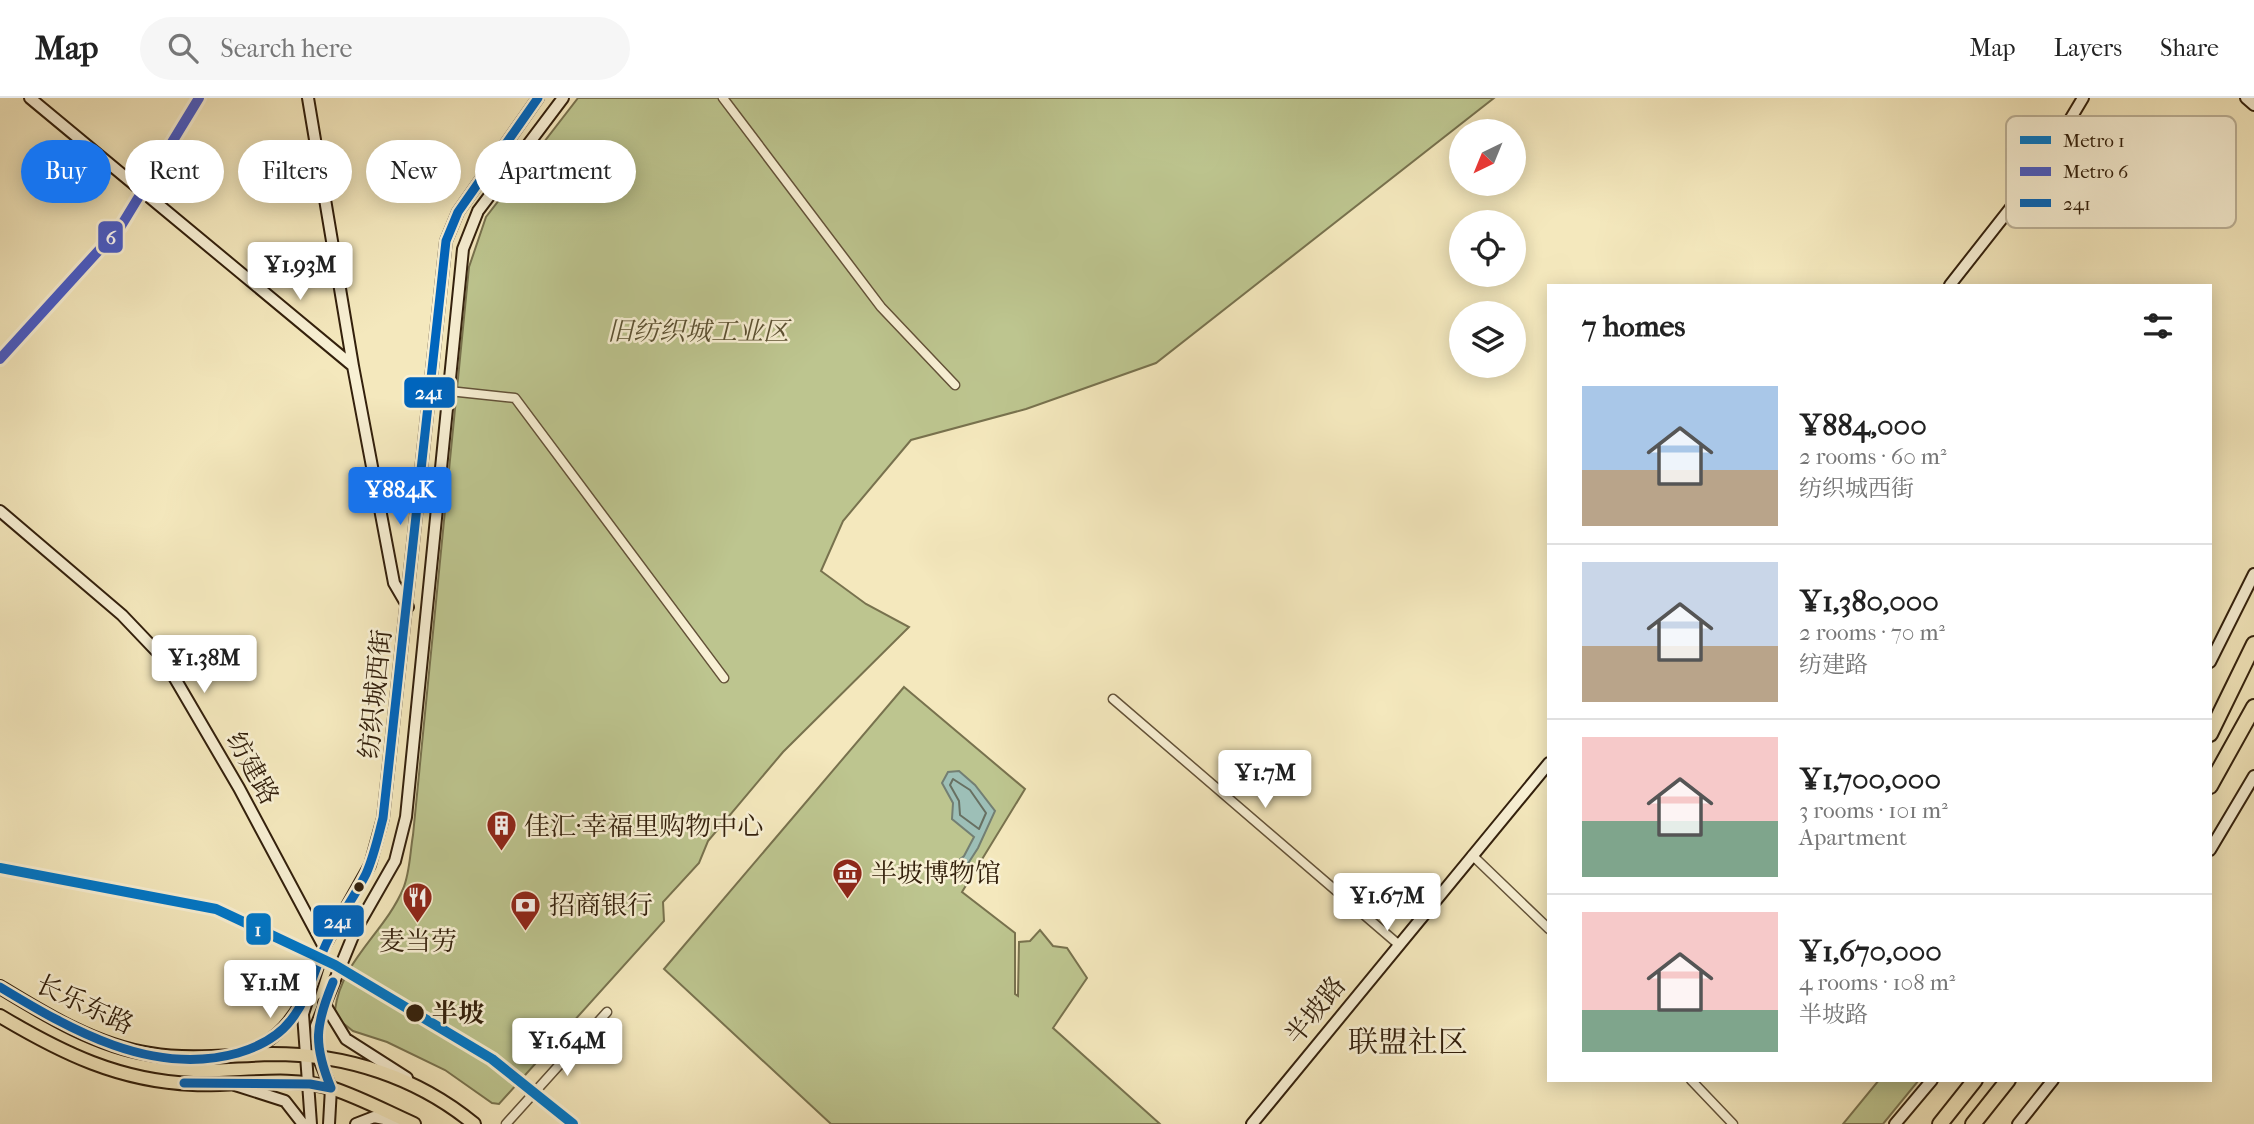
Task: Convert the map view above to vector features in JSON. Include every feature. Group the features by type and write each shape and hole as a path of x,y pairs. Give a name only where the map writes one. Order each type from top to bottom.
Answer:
{"highway":[{"path":"2212,730 2254,644"},
{"path":"2212,782 2254,706"},
{"path":"1940,1124 1973,1082"},
{"path":"1973,1124 2006,1082"}],"main road":[{"path":"30,98 353,366"},
{"path":"309,98 353,366 394,583 408,607 425,610"},
{"name":"纺织城西街","path":"311,1124 310,1084 301,1025 311,983 324,947 370,865 383,818 446,241 458,212 538,98"},
{"name":"纺织城西街","path":"331,1088 318,1057 316,1026 355,931 395,861 406,817 461,262 470,227 563,98"},
{"path":"2072,116 2083,98"},
{"path":"2246,98 2254,104"},
{"path":"1951,284 2006,214"},
{"name":"纺建路","path":"0,511 131,623 163,658 239,788 324,947"},
{"path":"2212,658 2254,575"},
{"name":"半坡路","path":"1251,1124 1547,766"},
{"path":"2212,846 2254,776"},
{"path":"227,1057 263,1045 284,1029 311,983"},
{"name":"长乐东路","path":"0,987 71,1027 118,1048 184,1058 304,1055 366,1067 415,1084 474,1124"},
{"path":"324,1003 346,1039 415,1084"},
{"name":"长乐东路","path":"0,1016 97,1067 148,1080 310,1084 331,1088 414,1124"},
{"path":"1895,1124 1930,1082"},
{"path":"2018,1124 2051,1082"},
{"path":"229,1083 285,1101 303,1124"},
{"path":"329,1124 331,1088"},
{"path":"356,1124 374,1117 408,1124"}],"street":[{"path":"723,98 877,302 955,385"},
{"path":"449,391 516,398 724,678"},
{"path":"1113,699 1398,944"},
{"path":"1472,855 1547,927"},
{"path":"506,1124 607,1012"},
{"path":"1693,1082 1732,1124"}],"green space":[{"name":"旧纺织城工业区","path":"578,98 1494,98 1467,119 1449,119 1449,133 1156,363 1026,409 911,440 843,521 821,571 866,604 909,627 783,752 708,841 699,863 663,902 664,921 499,1104 492,1103 445,1070 387,1042 353,1031 339,1020 335,1010 346,976 395,905 408,869 469,267 486,217 497,203 636,203 636,140 546,140"},
{"name":"半坡博物馆","path":"904,687 1025,789 962,892 1015,933 1015,994 1018,996 1019,942 1030,941 1040,930 1053,946 1067,948 1087,978 1053,1028 1160,1124 831,1124 664,969"},
{"path":"1877,1082 1917,1082 1883,1124 1843,1124"}],"water":[{"path":"959,771 975,785 995,811 978,848 960,876 950,874 949,868 964,856 974,837 952,819 953,803 942,783 948,772"}],"metro line":[{"name":"6","path":"0,359 121,226 199,98"},
{"name":"1","path":"0,868 216,909 335,965 492,1059 573,1124"}],"transit line":[{"name":"241","path":"0,987 55,1019 113,1045 175,1059 206,1059 253,1048 280,1031 298,1011 329,938 366,874 383,818 446,241 458,212 538,98"},
{"name":"241","path":"331,1088 321,1059 318,1035 333,982"},
{"name":"241","path":"184,1083 310,1084 331,1088"}],"place":[{"name":"佳汇·幸福里购物中心","path":"501,853"},
{"name":"半坡博物馆","path":"848,900"},
{"name":"麦当劳","path":"418,925"},
{"name":"招商银行","path":"526,932"},
{"name":"半坡","path":"415,1013"}],"district":[{"name":"联盟社区","path":"1408,1042"}]}
